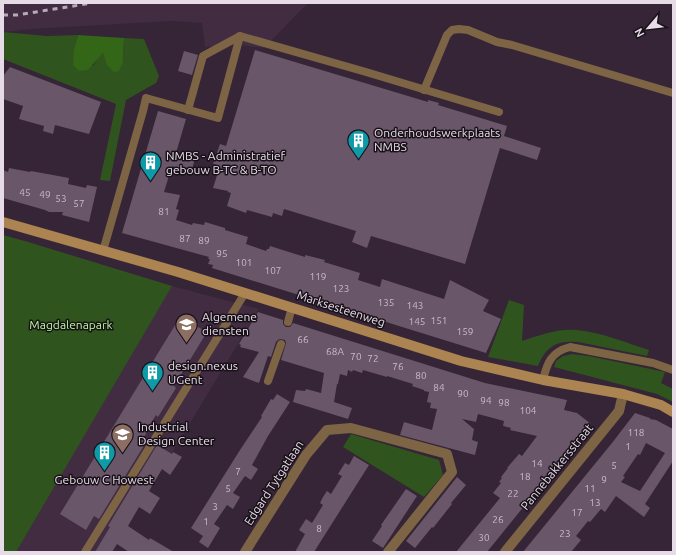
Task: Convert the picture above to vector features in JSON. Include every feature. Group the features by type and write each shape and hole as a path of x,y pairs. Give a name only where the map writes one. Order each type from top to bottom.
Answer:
{"street":[{"name":"Marksesteenweg","path":"3,222 292,307 461,361 543,380 623,394 662,406 673,412"},
{"name":"Pannebakkersstraat","path":"505,552 619,411 623,394"},
{"name":"Edgard Tytgatlaan","path":"245,552 306,455 327,430 351,428 447,454 452,472 388,552"}],"lane":[{"path":"424,90 447,35 452,30 459,28 468,30 497,42 673,93"},
{"path":"103,251 146,98 218,118 240,36"},
{"path":"188,110 203,56 240,36 499,112"},
{"path":"85,552 245,293"},
{"path":"288,322 292,307"},
{"path":"268,381 281,344"},
{"path":"543,380 546,367 550,359 563,349 570,348 653,363 673,370"}],"shaded area":[{"path":"3,3 308,3 264,48 239,45 205,47 202,23 172,21 3,32"},
{"path":"3,235 172,286 259,309 112,552 3,552"}],"green space":[{"path":"3,32 47,36 78,35 74,48 93,66 103,53 123,62 124,38 144,39 159,76 156,83 126,100 110,181 100,180 116,104 3,59"},
{"path":"78,35 124,38 123,62 119,71 114,72 107,65 103,53 88,70 79,71 73,65 74,48"},
{"name":"Magdalenapark","path":"3,235 172,286 16,552 3,552"},
{"path":"509,300 524,305 522,341 556,331 586,331 604,335 649,350 647,356 578,342 564,342 549,349 541,359 538,366 488,357"},
{"path":"572,354 589,356 665,372 661,383 673,389 673,402 657,394 554,367 556,361 563,356"},
{"path":"351,434 439,460 443,475 424,497 343,447"}],"building":[{"name":"Onderhoudswerkplaats NMBS","path":"255,50 428,102 428,100 439,103 438,105 507,126 504,136 541,148 537,160 500,148 465,264 371,236 367,248 352,242 356,231 284,209 282,216 273,213 272,217 247,210 246,213 227,206 231,193 213,188 220,166 213,164 220,144 226,146"},
{"path":"184,51 198,55 192,75 178,71"},
{"path":"10,67 101,102 89,134 55,125 53,134 43,131 44,126 19,119 23,106 3,99 3,76"},
{"path":"158,111 186,119 176,153 195,159 191,172 172,166 164,192 180,195 176,209 179,210 176,220 192,225 193,223 204,225 205,222 225,228 225,230 248,237 246,244 266,251 270,246 305,257 305,255 325,260 324,262 360,273 358,280 380,287 382,279 444,299 450,280 489,300 483,311 501,319 486,353 212,268 213,265 208,264 210,259 208,259 209,257 122,233"},
{"path":"9,168 69,178 68,184 86,188 87,185 97,187 89,222 62,215 63,212 49,212 3,198 3,170 8,172"},
{"path":"258,312 283,320 283,324 286,327 290,327 293,323 485,383 567,400 564,410 577,413 591,424 587,431 584,432 487,552 456,552 500,498 493,493 501,483 499,482 502,478 501,477 507,468 519,454 522,456 537,436 510,430 511,428 503,426 504,421 478,414 476,422 462,419 474,429 472,440 478,442 475,455 400,435 404,422 432,430 437,409 430,408 431,403 427,402 429,392 412,386 413,384 363,370 362,373 348,370 347,376 340,374 334,402 352,408 348,419 293,402 296,390 305,391 306,389 321,393 324,373 281,360 286,343 285,340 280,339 276,342 271,357 268,356 259,383 243,377 259,352 240,347 241,345 239,344"},
{"path":"180,317 207,332 174,386 176,388 158,417 156,415 146,431 147,432 144,437 148,439 99,519 94,516 86,530 60,514"},
{"path":"277,394 290,402 268,436 252,465 258,469 251,480 245,476 233,493 240,497 233,509 227,505 214,524 220,528 208,548 199,542 203,536 191,528 262,417 261,416 271,399 273,400"},
{"path":"635,413 656,420 673,429 673,461 645,504 650,508 644,517 616,496 605,512 601,509 590,522 588,521 576,536 581,540 571,552 523,552","holes":["646,443 665,453 640,491 621,482 625,477 623,476 638,454 640,455"]},
{"path":"157,445 172,454 173,452 182,457 170,475 162,469 149,491 160,498 150,514 139,507 128,526 149,540 150,538 174,552 129,552 117,544 112,552 95,552 110,527 108,526"},
{"path":"354,456 369,465 314,552 295,552 305,534 299,530 306,519 312,523 323,505 320,503 323,497 327,491 331,494 342,476 338,474 345,463 349,465"},
{"path":"457,477 466,485 433,528 432,527 415,548 406,541"},
{"path":"406,489 417,496 383,548 372,541 382,526 381,525"}],"railway":[{"path":"3,15 17,15 92,3"}],"place":[{"name":"Onderhoudswerkplaats NMBS","path":"359,160"},
{"name":"NMBS - Administratief gebouw B-TC & B-TO","path":"151,182"},
{"name":"Algemene diensten","path":"187,344"},
{"name":"design.nexus UGent","path":"153,392"},
{"name":"Industrial Design Center","path":"122,454"},
{"name":"Gebouw C Howest","path":"104,472"}]}
